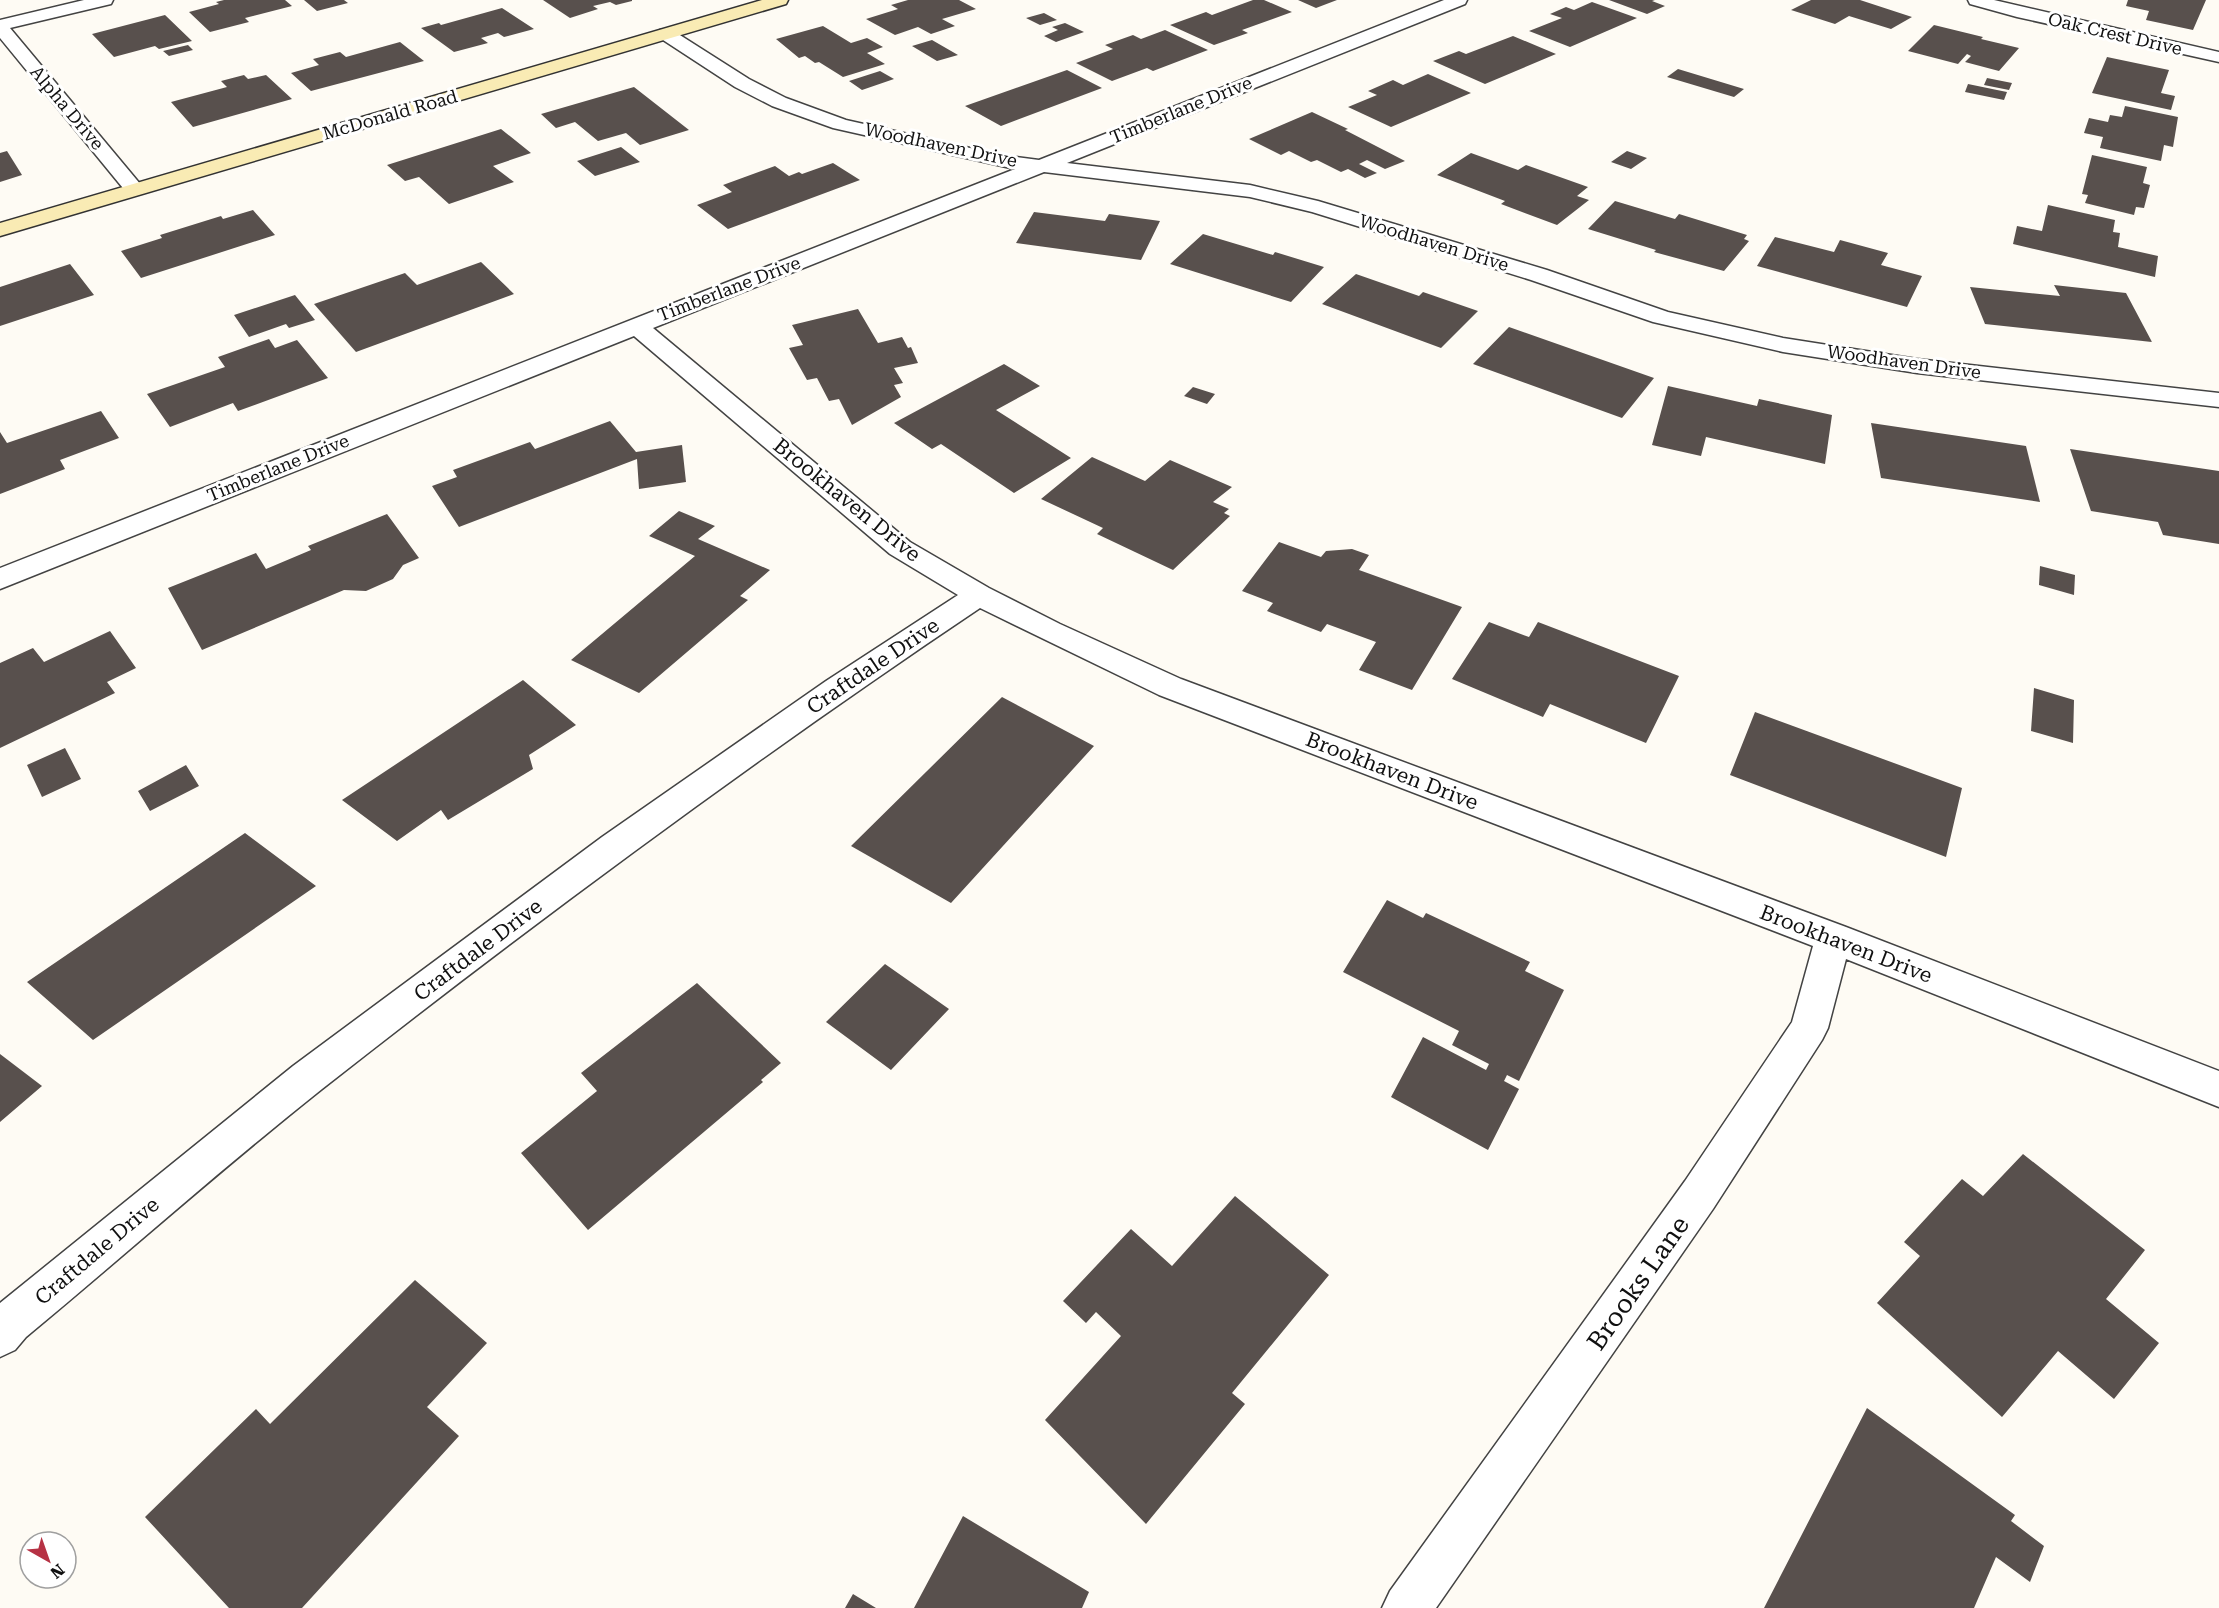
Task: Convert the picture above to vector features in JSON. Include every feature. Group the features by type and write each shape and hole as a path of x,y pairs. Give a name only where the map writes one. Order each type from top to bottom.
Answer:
{"street":[{"path":"0,26 105,0"},
{"name":"McDonald Road","path":"0,230 780,0"},
{"name":"Timberlane Drive","path":"0,579 1459,0"},
{"name":"Oak Crest Drive","path":"1976,0 2040,17 2219,57"},
{"name":"Alpha Drive","path":"0,26 134,189"},
{"name":"Woodhaven Drive","path":"666,34 751,88 779,102 840,124 1001,161 1250,191 1318,207 1539,275 1661,317 1783,345 1917,366 2219,400"},
{"name":"Brookhaven Drive","path":"636,326 900,548 979,595 1170,687 1833,938 2219,1089"},
{"name":"Craftdale Drive","path":"0,1335 30,1307 335,1057 614,847 837,689 979,595"},
{"name":"Brooks Lane","path":"1407,1608 1699,1196 1809,1028 1833,938"}],"building":[{"path":"285,0 292,6 245,18 249,22 210,32 189,12 219,4 216,2"},
{"path":"304,0 344,0 348,3 317,11"},
{"path":"543,0 632,1 616,5 610,2 593,6 598,9 570,18"},
{"path":"908,0 959,0 976,9 942,19 955,26 931,34 918,27 895,35 866,19 898,9 891,5"},
{"path":"1253,0 1264,0 1292,12 1242,30 1248,33 1214,45 1170,25 1206,12 1212,15"},
{"path":"1298,0 1337,0 1316,8"},
{"path":"1609,0 1655,0 1652,1 1665,6 1647,14"},
{"path":"1811,0 1860,0 1912,17 1891,29 1849,16 1835,24 1791,10"},
{"path":"2128,0 2206,0 2193,30 2146,20 2149,11 2126,6"},
{"path":"1592,2 1637,18 1570,47 1529,31 1562,18 1550,14 1566,7 1574,10"},
{"path":"502,8 534,29 504,37 498,33 481,38 488,43 454,52 421,28 439,23 441,25"},
{"path":"1044,13 1057,20 1040,25 1026,18"},
{"path":"165,15 192,41 159,49 155,46 114,57 92,34"},
{"path":"1065,23 1084,32 1056,42 1044,36 1058,30 1052,27"},
{"path":"1934,25 2019,48 1999,71 1965,62 1971,56 1967,54 1958,64 1908,51"},
{"path":"823,26 851,43 867,38 883,47 867,53 885,64 843,77 819,62 815,63 805,56 799,58 776,39"},
{"path":"1165,30 1208,50 1153,71 1147,68 1112,81 1076,63 1113,49 1105,45 1133,35 1141,39"},
{"path":"1513,36 1556,54 1485,84 1433,61 1459,51 1466,54"},
{"path":"932,40 958,55 937,61 912,46"},
{"path":"400,42 424,61 311,91 291,73 319,65 313,59 340,52 346,57"},
{"path":"188,45 193,50 169,56 163,51"},
{"path":"2107,57 2169,70 2161,93 2175,96 2171,110 2092,93"},
{"path":"1678,69 1744,89 1734,97 1667,77"},
{"path":"1067,70 1102,88 1001,126 965,106"},
{"path":"880,71 894,79 862,90 849,81"},
{"path":"1428,74 1471,93 1391,127 1348,107 1377,95 1368,91 1393,80 1403,85"},
{"path":"244,75 248,79 266,75 292,99 193,127 171,102 227,87 221,81"},
{"path":"1987,78 2012,83 2009,90 1984,85"},
{"path":"1968,84 2007,92 2004,100 1965,92"},
{"path":"634,87 689,130 640,145 626,133 598,141 575,122 556,128 541,114"},
{"path":"2125,106 2178,117 2173,147 2164,145 2161,161 2100,148 2103,137 2084,133 2089,118 2108,122 2110,115 2122,117"},
{"path":"1312,112 1405,161 1385,169 1367,160 1359,164 1377,173 1365,178 1348,169 1341,172 1317,160 1311,162 1289,151 1281,155 1249,139"},
{"path":"501,129 531,153 493,166 514,182 449,204 419,177 405,181 387,165"},
{"path":"621,147 640,162 595,176 577,161"},
{"path":"7,151 22,175 0,182 0,153"},
{"path":"1627,151 1647,158 1631,169 1611,162"},
{"path":"1471,153 1518,170 1526,165 1588,187 1577,196 1589,200 1557,225 1501,204 1505,201 1437,175"},
{"path":"2092,155 2147,167 2143,183 2150,185 2144,208 2136,207 2134,215 2085,203 2088,195 2082,194"},
{"path":"833,163 860,180 728,229 697,205 732,192 723,185 775,166 789,176"},
{"path":"1615,201 1675,219 1679,214 1747,235 1744,239 1749,241 1724,271 1654,252 1656,250 1588,229"},
{"path":"2048,205 2115,220 2113,232 2120,233 2118,247 2158,256 2155,277 2013,244 2017,226 2042,231"},
{"path":"253,210 275,235 141,278 121,251 162,238 160,235 221,216 223,219"},
{"path":"1034,212 1105,221 1109,214 1160,221 1141,260 1016,243"},
{"path":"1203,234 1273,255 1275,252 1324,267 1291,302 1170,264"},
{"path":"1775,237 1834,252 1840,240 1888,253 1881,265 1922,276 1907,307 1757,266"},
{"path":"481,262 514,294 356,352 314,304 405,273 417,285"},
{"path":"70,264 94,295 0,326 0,287"},
{"path":"1356,274 1419,296 1423,292 1478,311 1441,348 1322,304"},
{"path":"2054,285 2126,293 2152,342 1985,324 1970,287 2060,296"},
{"path":"295,295 315,320 289,328 286,324 249,337 234,315"},
{"path":"858,309 878,343 902,337 908,348 911,347 918,363 894,368 903,383 894,385 901,397 852,425 839,399 829,401 817,378 807,380 789,348 803,345 792,325"},
{"path":"1509,327 1654,378 1622,418 1473,364"},
{"path":"269,339 275,348 297,340 328,378 238,411 233,403 170,427 147,394 225,367 218,357"},
{"path":"1004,364 1040,386 996,410 1071,458 1014,493 941,444 932,449 894,423"},
{"path":"1668,386 1757,406 1759,399 1832,415 1825,464 1706,437 1701,456 1652,445"},
{"path":"1193,387 1215,394 1207,404 1184,396"},
{"path":"101,411 119,438 60,460 65,469 0,494 0,432 7,443"},
{"path":"610,421 636,452 682,445 686,482 639,489 637,459 459,527 432,486 457,477 453,470 530,442 535,449"},
{"path":"1871,423 2026,446 2040,502 1881,478"},
{"path":"2070,449 2219,471 2219,544 2163,535 2158,522 2091,511"},
{"path":"1092,457 1145,481 1170,460 1232,487 1213,502 1229,509 1224,513 1230,516 1173,570 1097,534 1103,528 1041,499"},
{"path":"679,511 715,526 698,539 770,570 740,596 748,600 639,693 571,660 695,556 649,536"},
{"path":"387,514 419,558 403,565 393,579 366,591 344,590 202,650 168,588 256,553 266,569 311,550 308,546"},
{"path":"1279,542 1321,557 1326,551 1352,549 1369,555 1359,570 1462,607 1412,690 1359,670 1376,642 1327,624 1321,632 1267,611 1273,603 1242,591"},
{"path":"2040,566 2075,575 2074,595 2039,585"},
{"path":"1489,622 1529,637 1538,622 1679,676 1646,743 1550,704 1543,717 1452,679"},
{"path":"110,631 136,668 107,682 115,693 0,748 0,663 33,648 44,662"},
{"path":"523,680 576,725 529,755 533,769 448,820 441,810 397,841 342,800"},
{"path":"2034,688 2074,700 2073,743 2031,731"},
{"path":"1002,697 1094,746 951,903 851,846"},
{"path":"1755,712 1962,788 1946,857 1730,775"},
{"path":"65,748 81,779 42,797 27,765"},
{"path":"186,765 199,786 150,811 138,791"},
{"path":"245,833 316,886 93,1040 27,982"},
{"path":"1387,900 1423,918 1426,913 1530,962 1525,971 1564,990 1519,1081 1507,1075 1504,1081 1519,1089 1488,1150 1391,1097 1423,1037 1486,1070 1489,1064 1452,1045 1459,1031 1343,972"},
{"path":"885,964 949,1009 891,1070 826,1022"},
{"path":"697,983 781,1063 761,1080 763,1082 588,1230 521,1153 597,1091 581,1073"},
{"path":"0,1054 42,1086 0,1122"},
{"path":"2023,1154 2145,1250 2106,1299 2159,1343 2114,1399 2058,1351 2002,1417 1877,1303 1920,1256 1904,1242 1962,1179 1983,1196"},
{"path":"1235,1196 1329,1275 1232,1393 1245,1404 1146,1524 1045,1420 1121,1336 1096,1312 1086,1323 1063,1301 1131,1229 1172,1266"},
{"path":"415,1280 487,1343 427,1407 459,1436 302,1608 229,1608 145,1517 256,1409 270,1424"},
{"path":"1867,1408 2015,1515 2011,1521 2044,1546 2030,1582 1996,1557 1974,1608 1764,1608"},
{"path":"963,1516 1089,1592 1082,1608 914,1608"},
{"path":"853,1594 876,1608 845,1608"}]}
